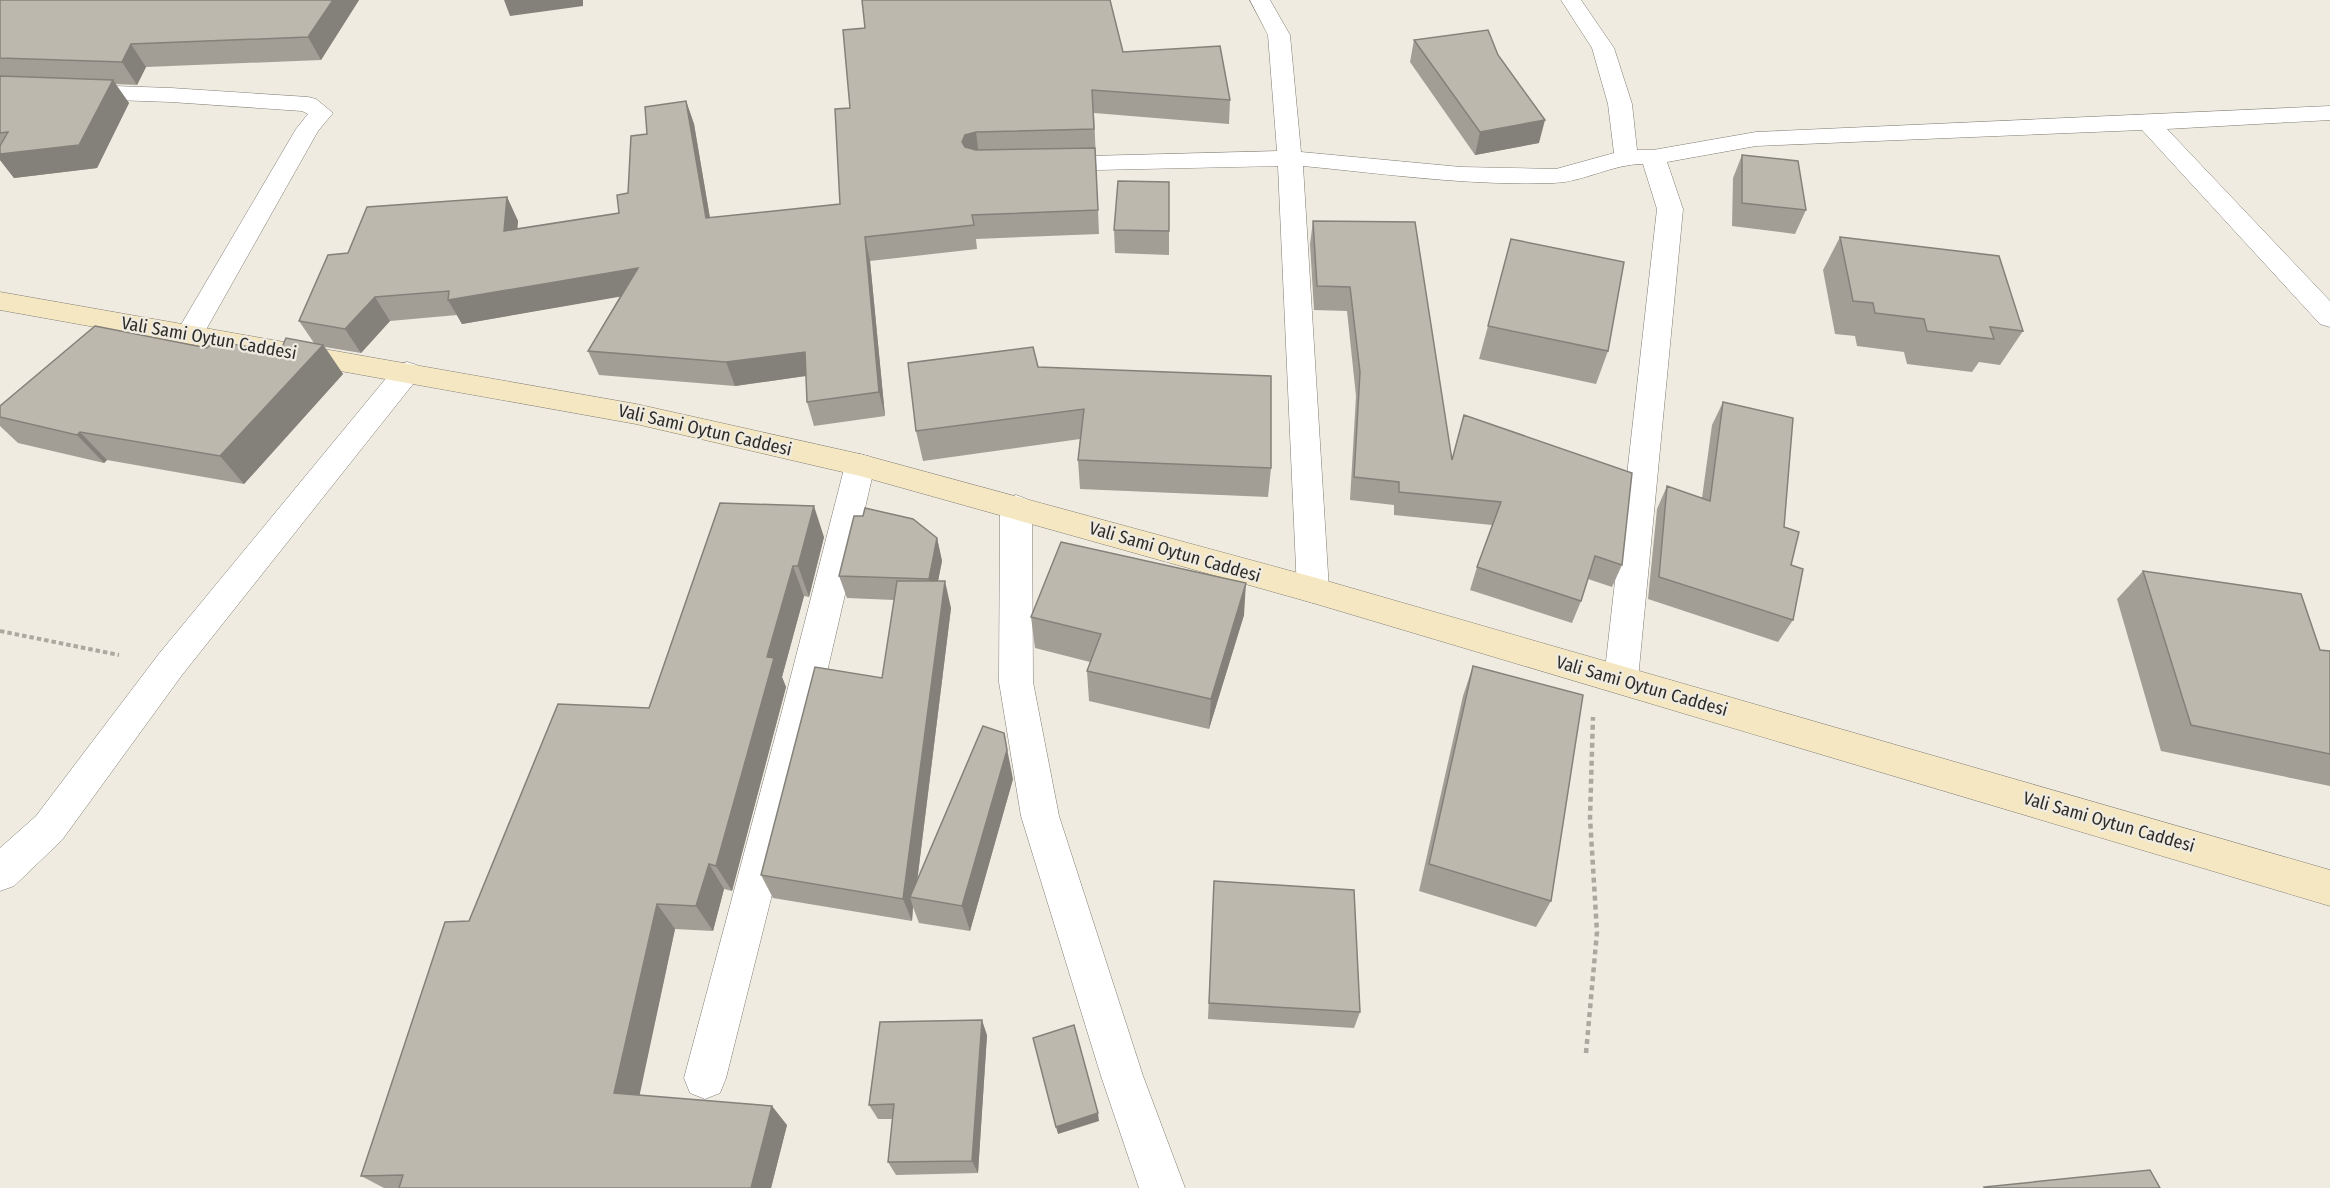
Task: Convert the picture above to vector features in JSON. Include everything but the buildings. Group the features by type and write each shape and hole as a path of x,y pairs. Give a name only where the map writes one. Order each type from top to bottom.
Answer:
{"street":[{"path":"1260,0 1279,35 1290,158 1313,590"},
{"path":"1571,0 1603,48 1639,157 1670,208 1608,675"},
{"path":"0,89 171,95 308,104 321,114 308,129 189,335"},
{"path":"1027,164 1290,158 1461,174 1557,176 1639,157 1756,139 2330,113"},
{"path":"2148,123 2330,318"},
{"name":"Vali Sami Oytun Caddesi","path":"0,301 636,414 860,465 1313,590 2330,888"},
{"path":"0,873 49,828 170,665 407,372"},
{"path":"705,1078 800,711 860,465"},
{"path":"1016,507 1016,682 1040,816 1122,1076 1162,1188"}],"path":[{"path":"0,631 170,665"},
{"path":"1586,1053 1597,932 1590,818 1608,675"}]}
